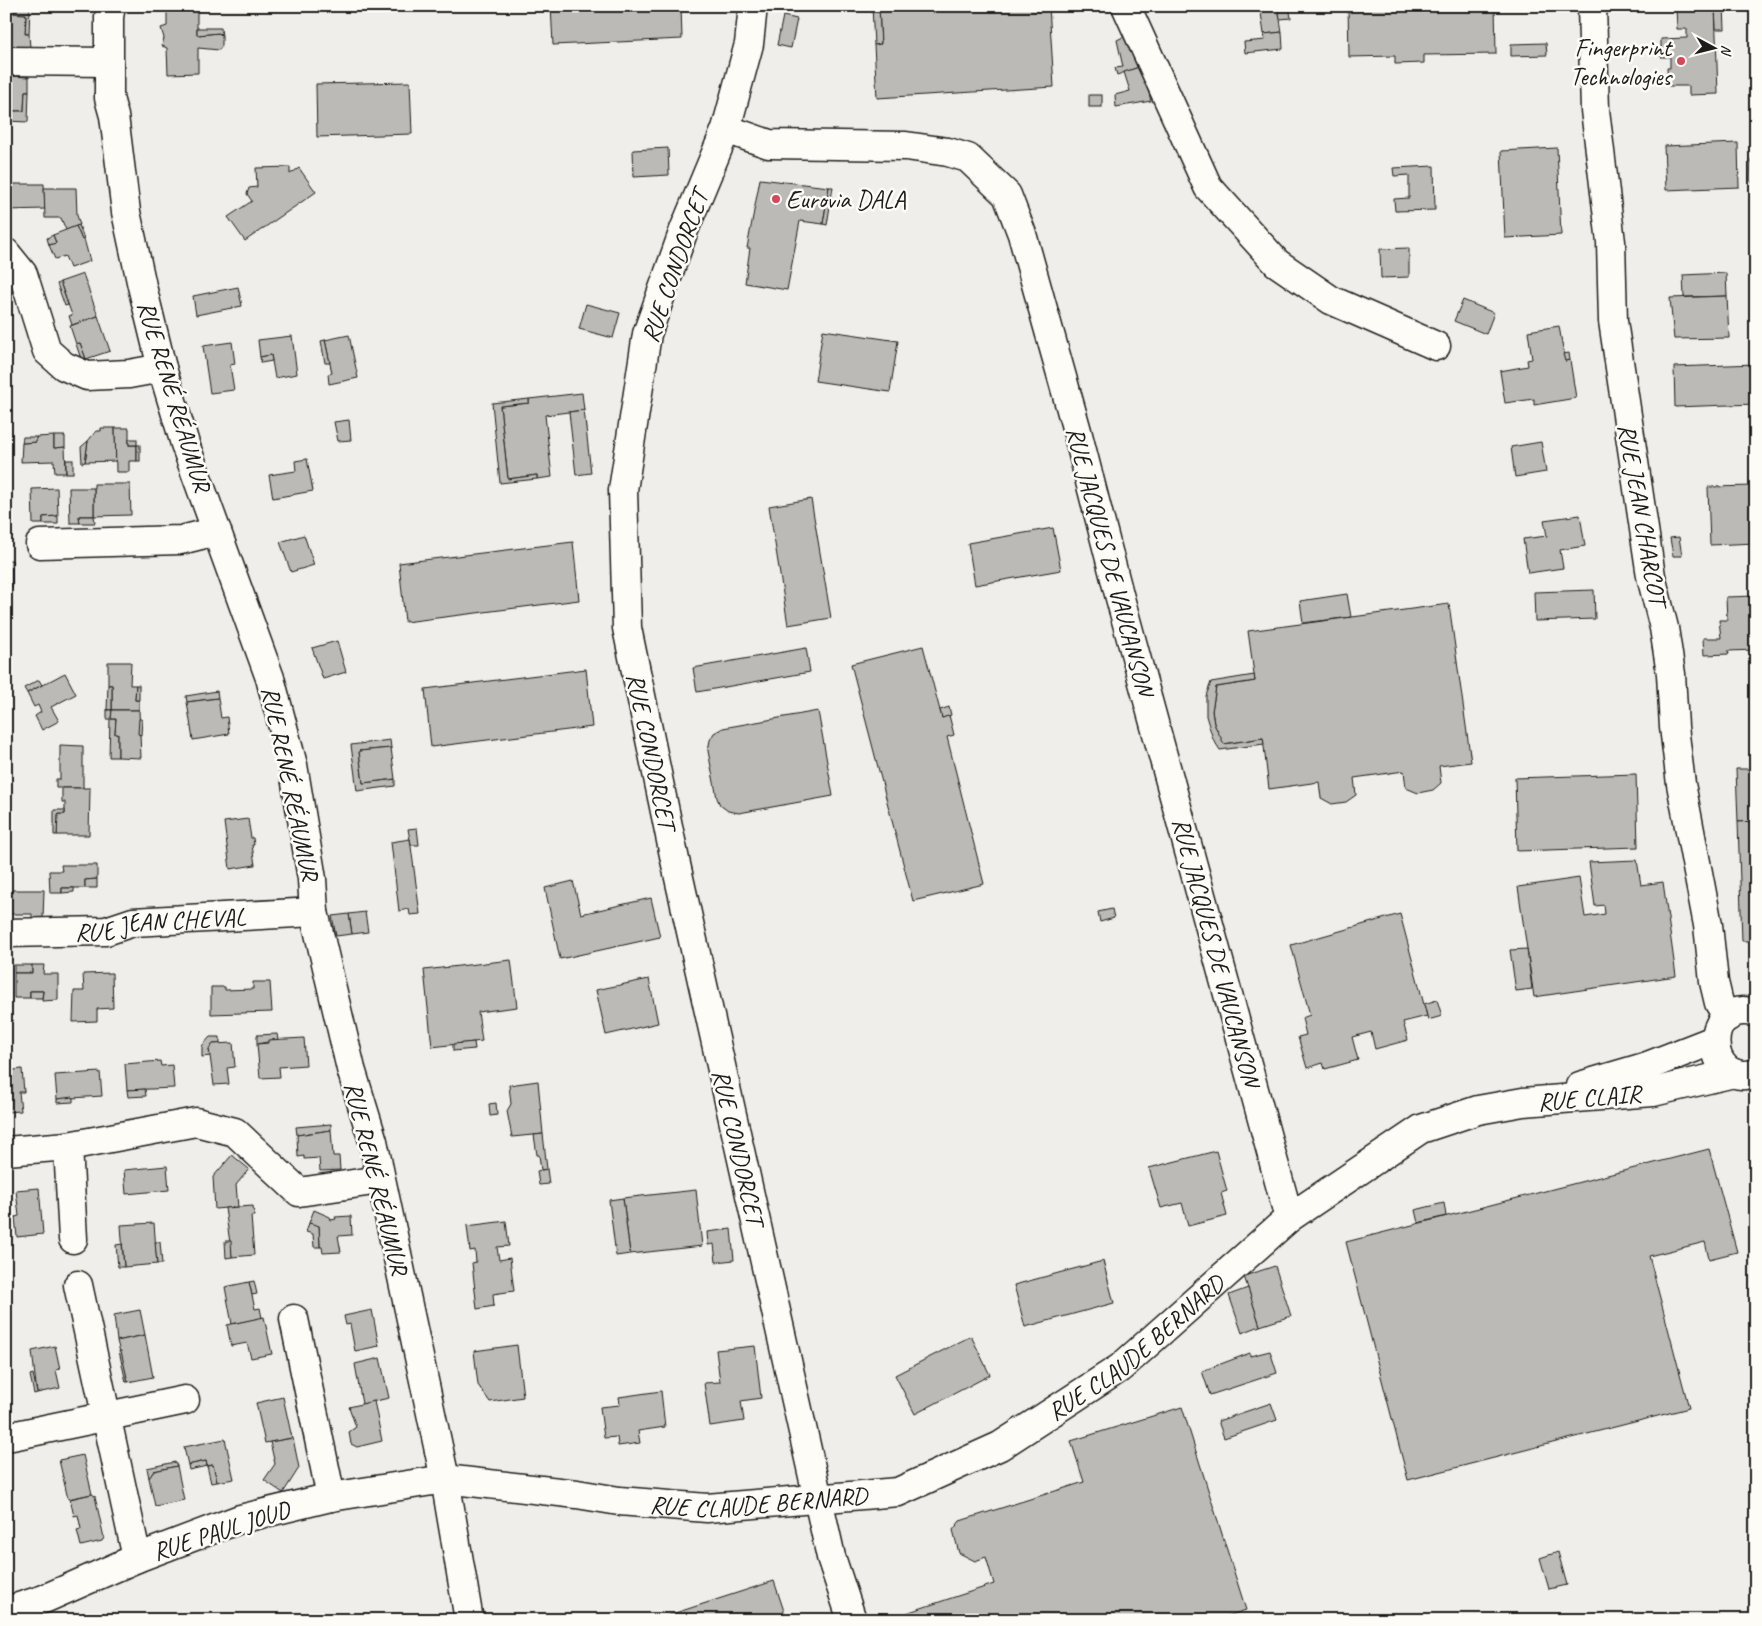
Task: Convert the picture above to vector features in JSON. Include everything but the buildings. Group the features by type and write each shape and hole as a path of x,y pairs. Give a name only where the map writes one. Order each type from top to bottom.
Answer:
{"street":[{"name":"RUE RENÉ RÉAUMUR","path":"111,6 109,17 109,98 114,116 126,212 162,368 185,444 270,678 292,765 312,878 314,912 351,1069 373,1141 445,1479 469,1620"},
{"name":"RUE CONDORCET","path":"753,6 749,44 726,129 684,230 647,334 623,490 627,628 679,879 818,1501 831,1557 852,1620"},
{"path":"1126,6 1208,187 1214,194 1277,263 1293,274 1331,300 1436,346"},
{"name":"RUE JEAN CHARCOT","path":"1592,6 1595,110 1611,242 1614,331 1651,576 1664,628 1671,674 1674,728 1681,784 1708,925 1714,982 1719,1003 1728,1017"},
{"path":"6,61 109,62"},
{"name":"RUE JACQUES DE VAUCANSON","path":"726,129 769,144 906,146 948,152 968,158 1007,195 1022,234 1077,432 1122,608 1289,1218"},
{"path":"6,253 23,274 47,352 64,366 87,376 129,374 162,368"},
{"path":"40,544 181,540 217,530"},
{"name":"RUE JEAN CHEVAL","path":"6,934 106,931 133,922 314,912"},
{"path":"1745,1073 1723,1065 1716,1053 1714,1040 1716,1031 1728,1017 1738,1012 1756,1013"},
{"name":"RUE CLAIR","path":"1523,1102 1645,1067 1714,1040"},
{"name":"RUE CLAIR","path":"1523,1102 1653,1092 1745,1073"},
{"name":"RUE CLAUDE BERNARD","path":"445,1479 568,1492 619,1501 707,1508 818,1501 898,1492 1000,1446 1120,1368 1289,1218 1422,1129 1478,1110 1523,1102"},
{"path":"6,1151 68,1146 196,1122 235,1132 299,1192 380,1180"},
{"path":"68,1146 73,1239"},
{"path":"78,1285 108,1416 137,1558"},
{"path":"294,1319 331,1496"},
{"path":"12,1436 185,1400"},
{"name":"RUE PAUL JOUD","path":"6,1612 44,1599 137,1558 240,1519 331,1496 445,1479"}],"place":[{"name":"Fingerprint Technologies","path":"1681,61"},
{"name":"Eurovia DALA","path":"776,199"}]}
